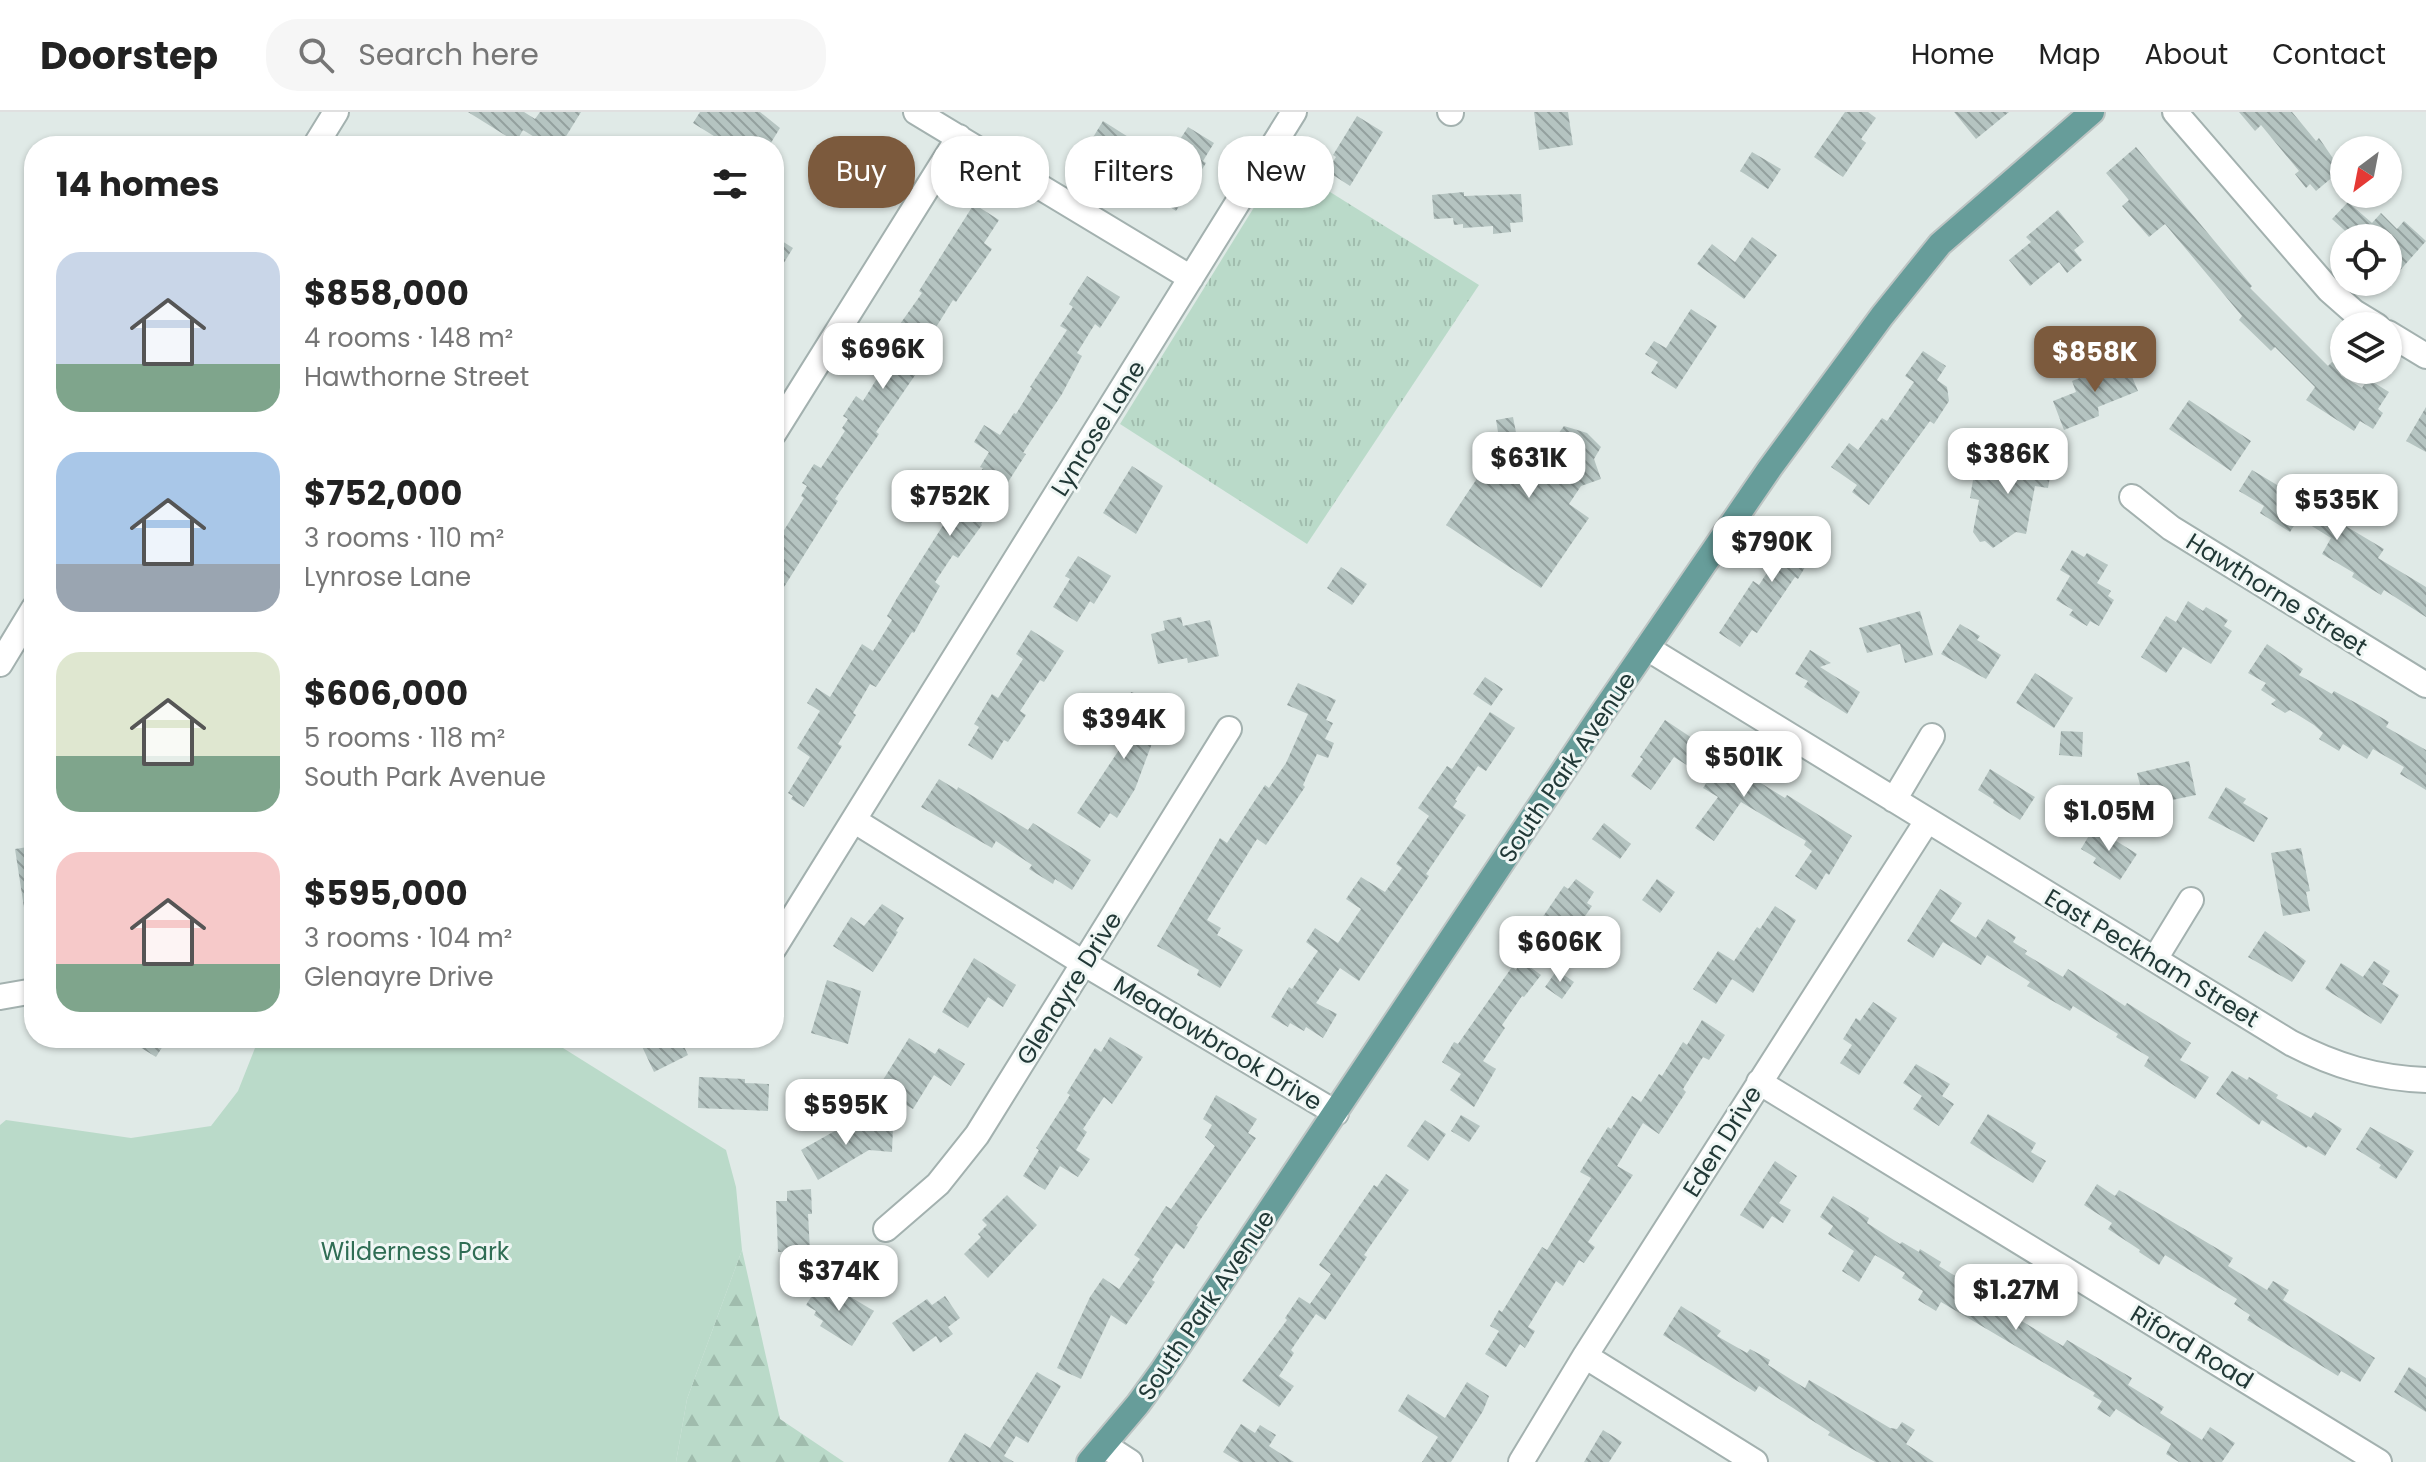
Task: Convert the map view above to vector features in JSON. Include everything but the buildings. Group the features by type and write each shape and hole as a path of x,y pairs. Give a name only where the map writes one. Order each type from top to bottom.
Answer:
{"main road":[{"name":"South Park Avenue","path":"1096,1454 1154,1382 1792,437 1912,276 1940,244 2092,112"}],"street":[{"path":"321,136 336,112"},
{"path":"916,112 957,136"},
{"name":"Lynrose Lane","path":"784,932 1294,112"},
{"path":"2175,112 2329,290 2354,312"},
{"path":"784,417 931,182"},
{"path":"1049,192 1191,278"},
{"path":"2402,341 2426,356"},
{"name":"Hawthorne Street","path":"2132,497 2171,528 2426,685"},
{"path":"0,664 24,624"},
{"name":"East Peckham Street","path":"1647,648 2291,1043 2329,1062 2397,1079 2426,1080"},
{"name":"Glenayre Drive","path":"886,1229 915,1206 959,1160 1085,964 1229,729"},
{"path":"1894,800 1932,736"},
{"name":"Meadowbrook Drive","path":"855,821 1085,964 1336,1113"},
{"name":"Eden Drive","path":"1521,1462 1585,1356 1927,821"},
{"path":"2155,959 2191,900"},
{"path":"0,997 24,993"},
{"name":"Riford Road","path":"1759,1082 2379,1462"},
{"path":"1585,1356 1755,1462"},
{"path":"1096,1454 1130,1462"}],"green space":[{"path":"1334,194 1479,285 1307,544 1120,424 1254,208 1334,208"},
{"name":"Wilderness Park","path":"255,1048 563,1048 726,1150 736,1187 742,1250 687,1399 676,1462 0,1462 0,1125 6,1120 131,1138 211,1126 238,1091"},
{"path":"742,1250 780,1419 844,1462 676,1462 687,1399"}]}
